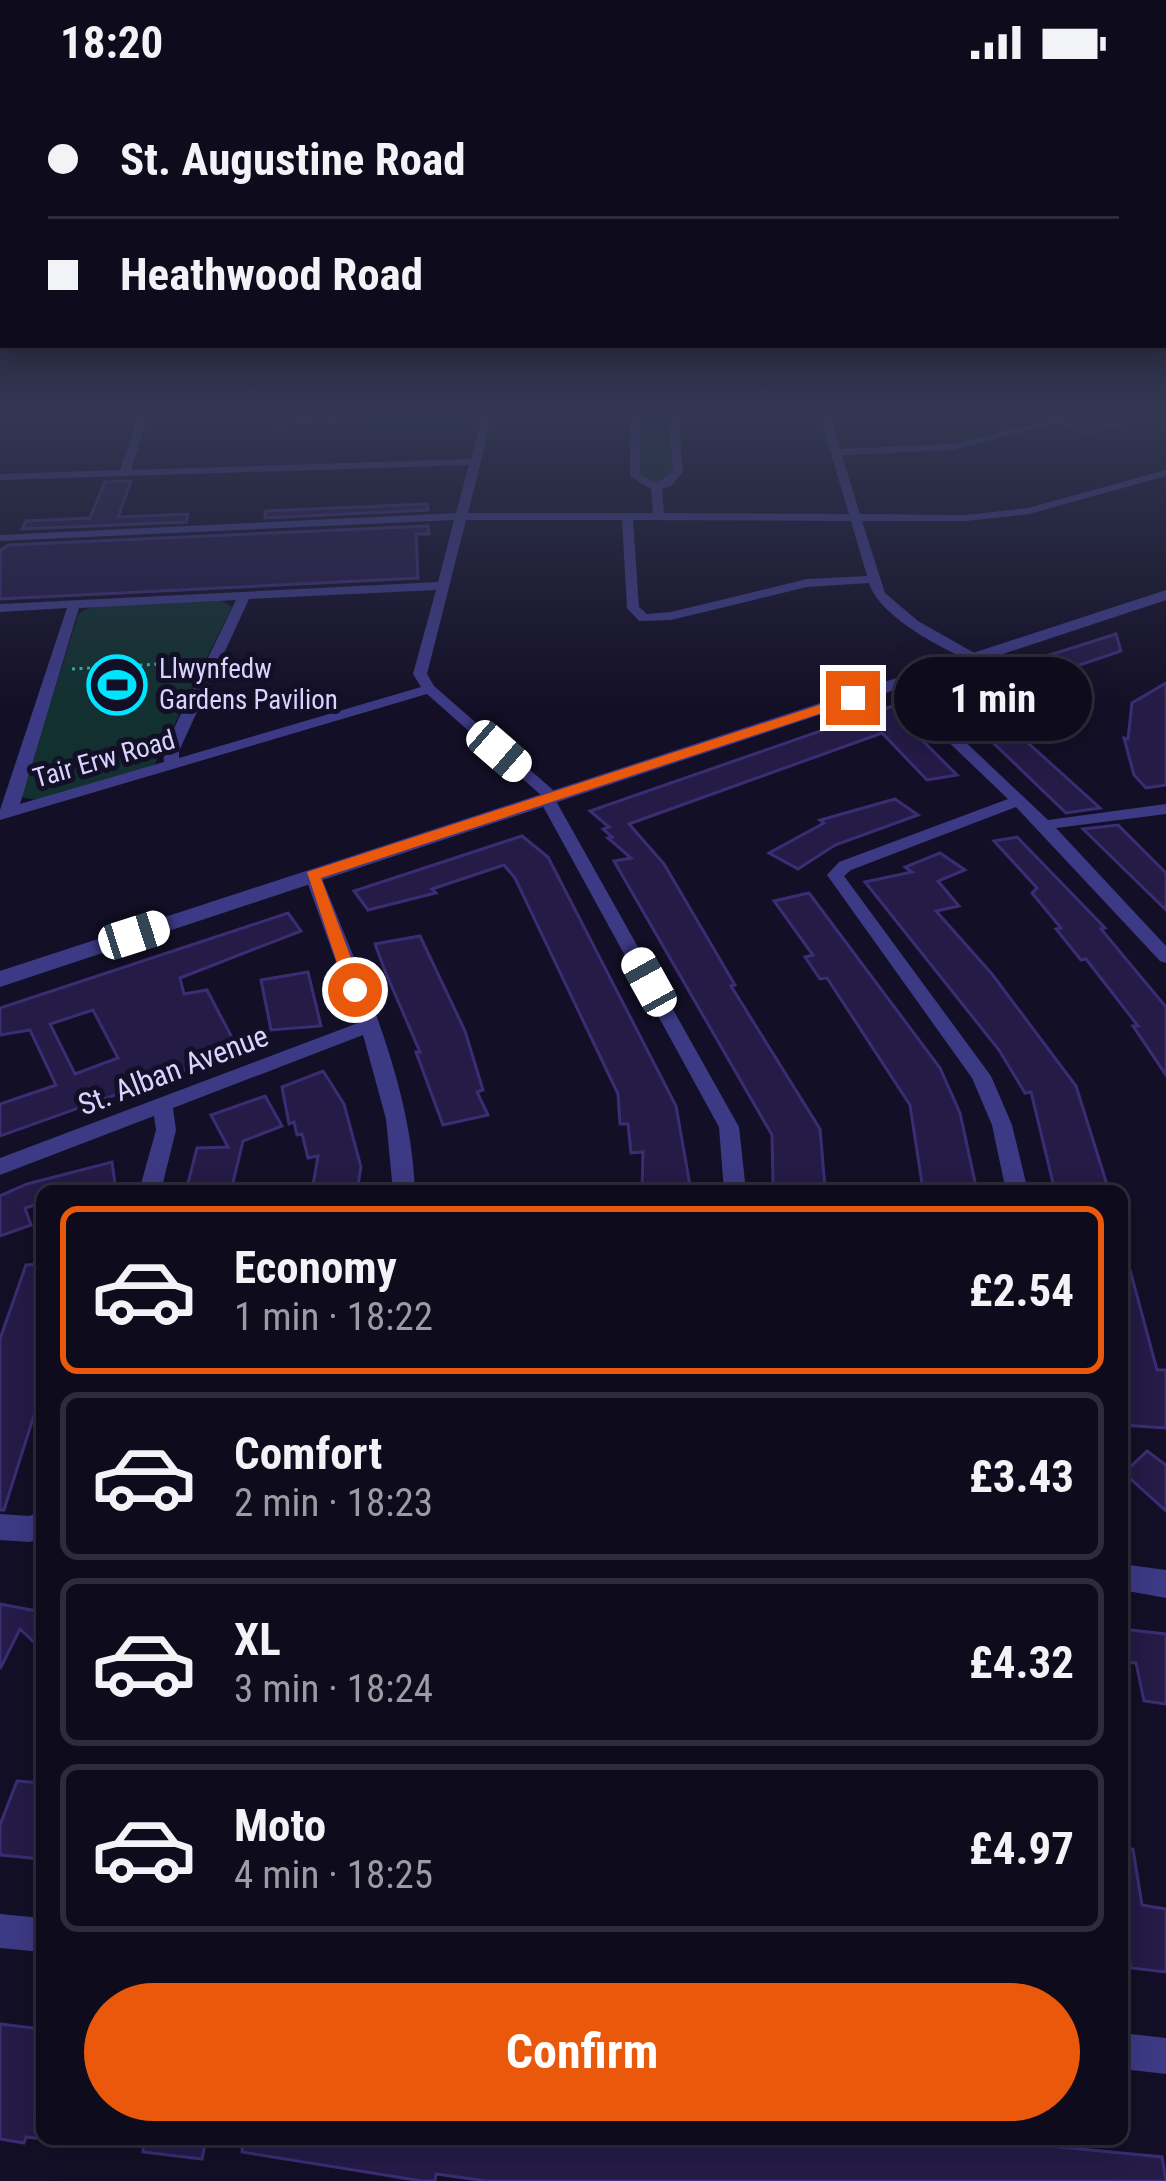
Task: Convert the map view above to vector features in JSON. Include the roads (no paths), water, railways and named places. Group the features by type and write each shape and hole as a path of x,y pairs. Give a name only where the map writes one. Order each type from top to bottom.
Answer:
{"street":[{"path":"463,511 420,674 429,689 550,798 729,1127 734,1185"},
{"path":"658,511 659,517"},
{"path":"852,511 879,595 904,618 973,658"},
{"path":"0,538 461,517 854,518 1028,511"},
{"path":"627,517 633,608 639,621 807,583 872,579"},
{"path":"0,608 442,586"},
{"path":"0,979 1166,595"},
{"path":"172,764 171,751 244,596"},
{"path":"5,813 74,605"},
{"path":"896,684 1044,825 1166,957"},
{"name":"Tair Erw Road","path":"5,813 429,689"},
{"path":"1016,802 845,866 835,875 981,1076 1002,1125 1016,1185"},
{"path":"1044,825 1166,809"},
{"path":"313,876 368,1026 406,1162 404,1185"},
{"name":"St. Alban Avenue","path":"0,1167 368,1026"},
{"path":"152,1185 166,1130 163,1108"},
{"path":"0,1527 36,1526"},
{"path":"1128,1578 1166,1584"},
{"path":"0,1931 36,1934"},
{"path":"1128,2052 1166,2056"}],"place":[{"name":"Llwynfedw Gardens Pavilion","path":"117,685"}]}
